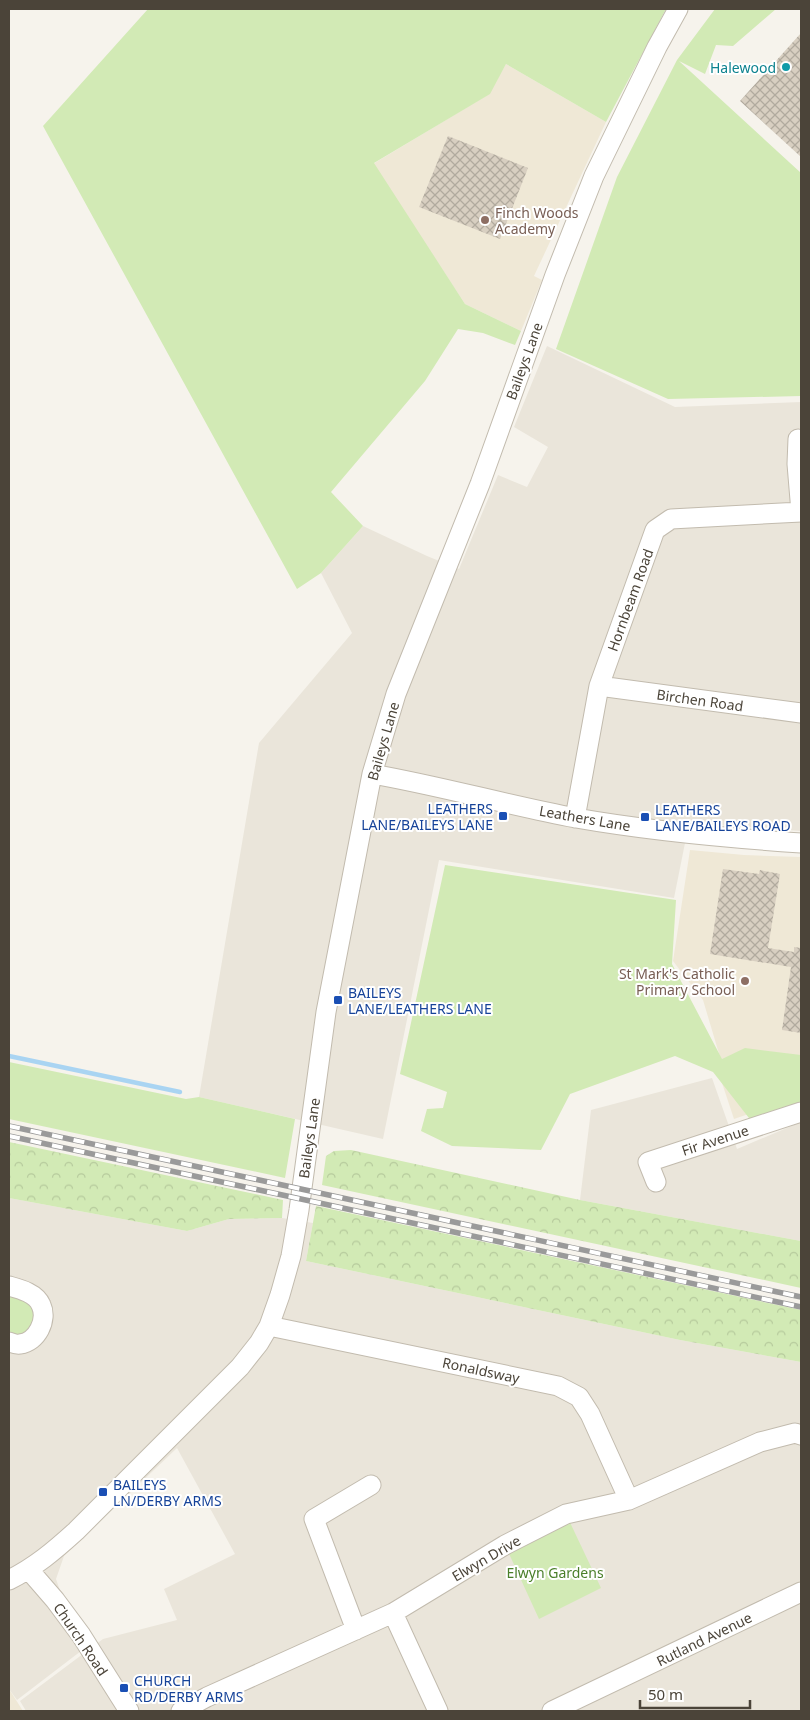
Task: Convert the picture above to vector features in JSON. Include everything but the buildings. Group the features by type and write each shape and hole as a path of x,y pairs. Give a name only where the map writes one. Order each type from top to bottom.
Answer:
{"street":[{"name":"Baileys Lane","path":"9,1580 29,1570 76,1532 240,1367 259,1343 269,1326 291,1256 326,1012 372,774 396,694 480,484 555,275 594,176 657,47 678,9"},
{"path":"798,438 801,512"},
{"name":"Hornbeam Road","path":"575,818 599,686 655,530 670,519 801,512"},
{"name":"Birchen Road","path":"599,686 801,713"},
{"name":"Leathers Lane","path":"372,774 408,780 575,818 744,840 801,843"},
{"name":"Fir Avenue","path":"656,1182 648,1162 801,1112"},
{"path":"9,1286 24,1290 41,1303 44,1317 39,1330 30,1341 19,1345 9,1342"},
{"name":"Ronaldsway","path":"269,1326 558,1386 579,1397 590,1414 629,1500"},
{"name":"Elwyn Drive","path":"181,1711 207,1697 393,1613 505,1545 566,1514 629,1500 760,1442 795,1433 801,1435"},
{"path":"356,1630 314,1519 371,1485"},
{"name":"Church Road","path":"29,1570 55,1600 81,1635 129,1711"},
{"name":"Rutland Avenue","path":"552,1711 801,1592"},
{"path":"393,1613 438,1711"}],"shaded area":[{"name":"Finch Woods Academy","path":"506,64 606,122 534,276 542,280 521,331 465,304 373,164 489,94"},
{"path":"547,346 675,407 801,402 801,831 689,823 674,898 439,860 383,1139 199,1097 259,743 352,633 321,573 363,526 459,569 498,475 527,487 548,447 514,427"},
{"name":"St Mark's Catholic Primary School","path":"690,850 744,855 801,857 801,1096 734,1119 718,1071 720,1057 703,1000 673,961"},
{"path":"712,1078 737,1149 801,1122 801,1241 580,1200 591,1110"},
{"path":"9,1198 187,1231 229,1219 282,1218 313,1223 306,1261 680,1340 801,1362 801,1711 26,1711 20,1701 103,1639 177,1620 164,1589 235,1554 177,1448 64,1556 56,1579 81,1651 17,1700 9,1689"},
{"path":"9,1689 23,1711 9,1711"}],"green space":[{"path":"148,9 666,9 606,122 506,64 490,94 374,163 465,304 521,331 515,345 483,333 458,329 425,381 331,492 363,526 321,573 297,589 43,126"},
{"path":"715,9 776,9 733,46 716,45 705,74 679,61 801,173 801,396 668,399 556,349 617,177 677,60"},
{"path":"445,865 676,900 672,964 722,1059 745,1048 801,1055 801,1109 756,1127 713,1072 675,1056 570,1094 541,1150 452,1146 421,1131 427,1109 443,1108 447,1092 400,1074"},
{"path":"9,1062 186,1099 199,1097 295,1119 285,1178 9,1119"},
{"path":"9,1142 283,1200 282,1218 229,1219 187,1231 9,1198"},
{"path":"351,1150 580,1200 801,1241 801,1288 322,1185 326,1156 334,1151"},
{"path":"316,1206 801,1310 801,1362 680,1340 306,1261"},
{"path":"9,1293 32,1305 36,1316 30,1333 9,1340"},
{"name":"Elwyn Gardens","path":"566,1514 601,1588 539,1619 505,1545"}],"waterway":[{"path":"9,1056 180,1092"}],"railway":[{"path":"9,1126 801,1297"},
{"path":"9,1136 801,1307"}],"place":[{"name":"Halewood","path":"786,67"},
{"name":"Finch Woods Academy","path":"485,220"},
{"name":"LEATHERS LANE/BAILEYS LANE","path":"503,816"},
{"name":"LEATHERS LANE/BAILEYS ROAD","path":"645,817"},
{"name":"St Mark's Catholic Primary School","path":"745,981"},
{"name":"BAILEYS LANE/LEATHERS LANE","path":"338,1000"},
{"name":"BAILEYS LN/DERBY ARMS","path":"103,1492"},
{"name":"CHURCH RD/DERBY ARMS","path":"124,1688"}]}
